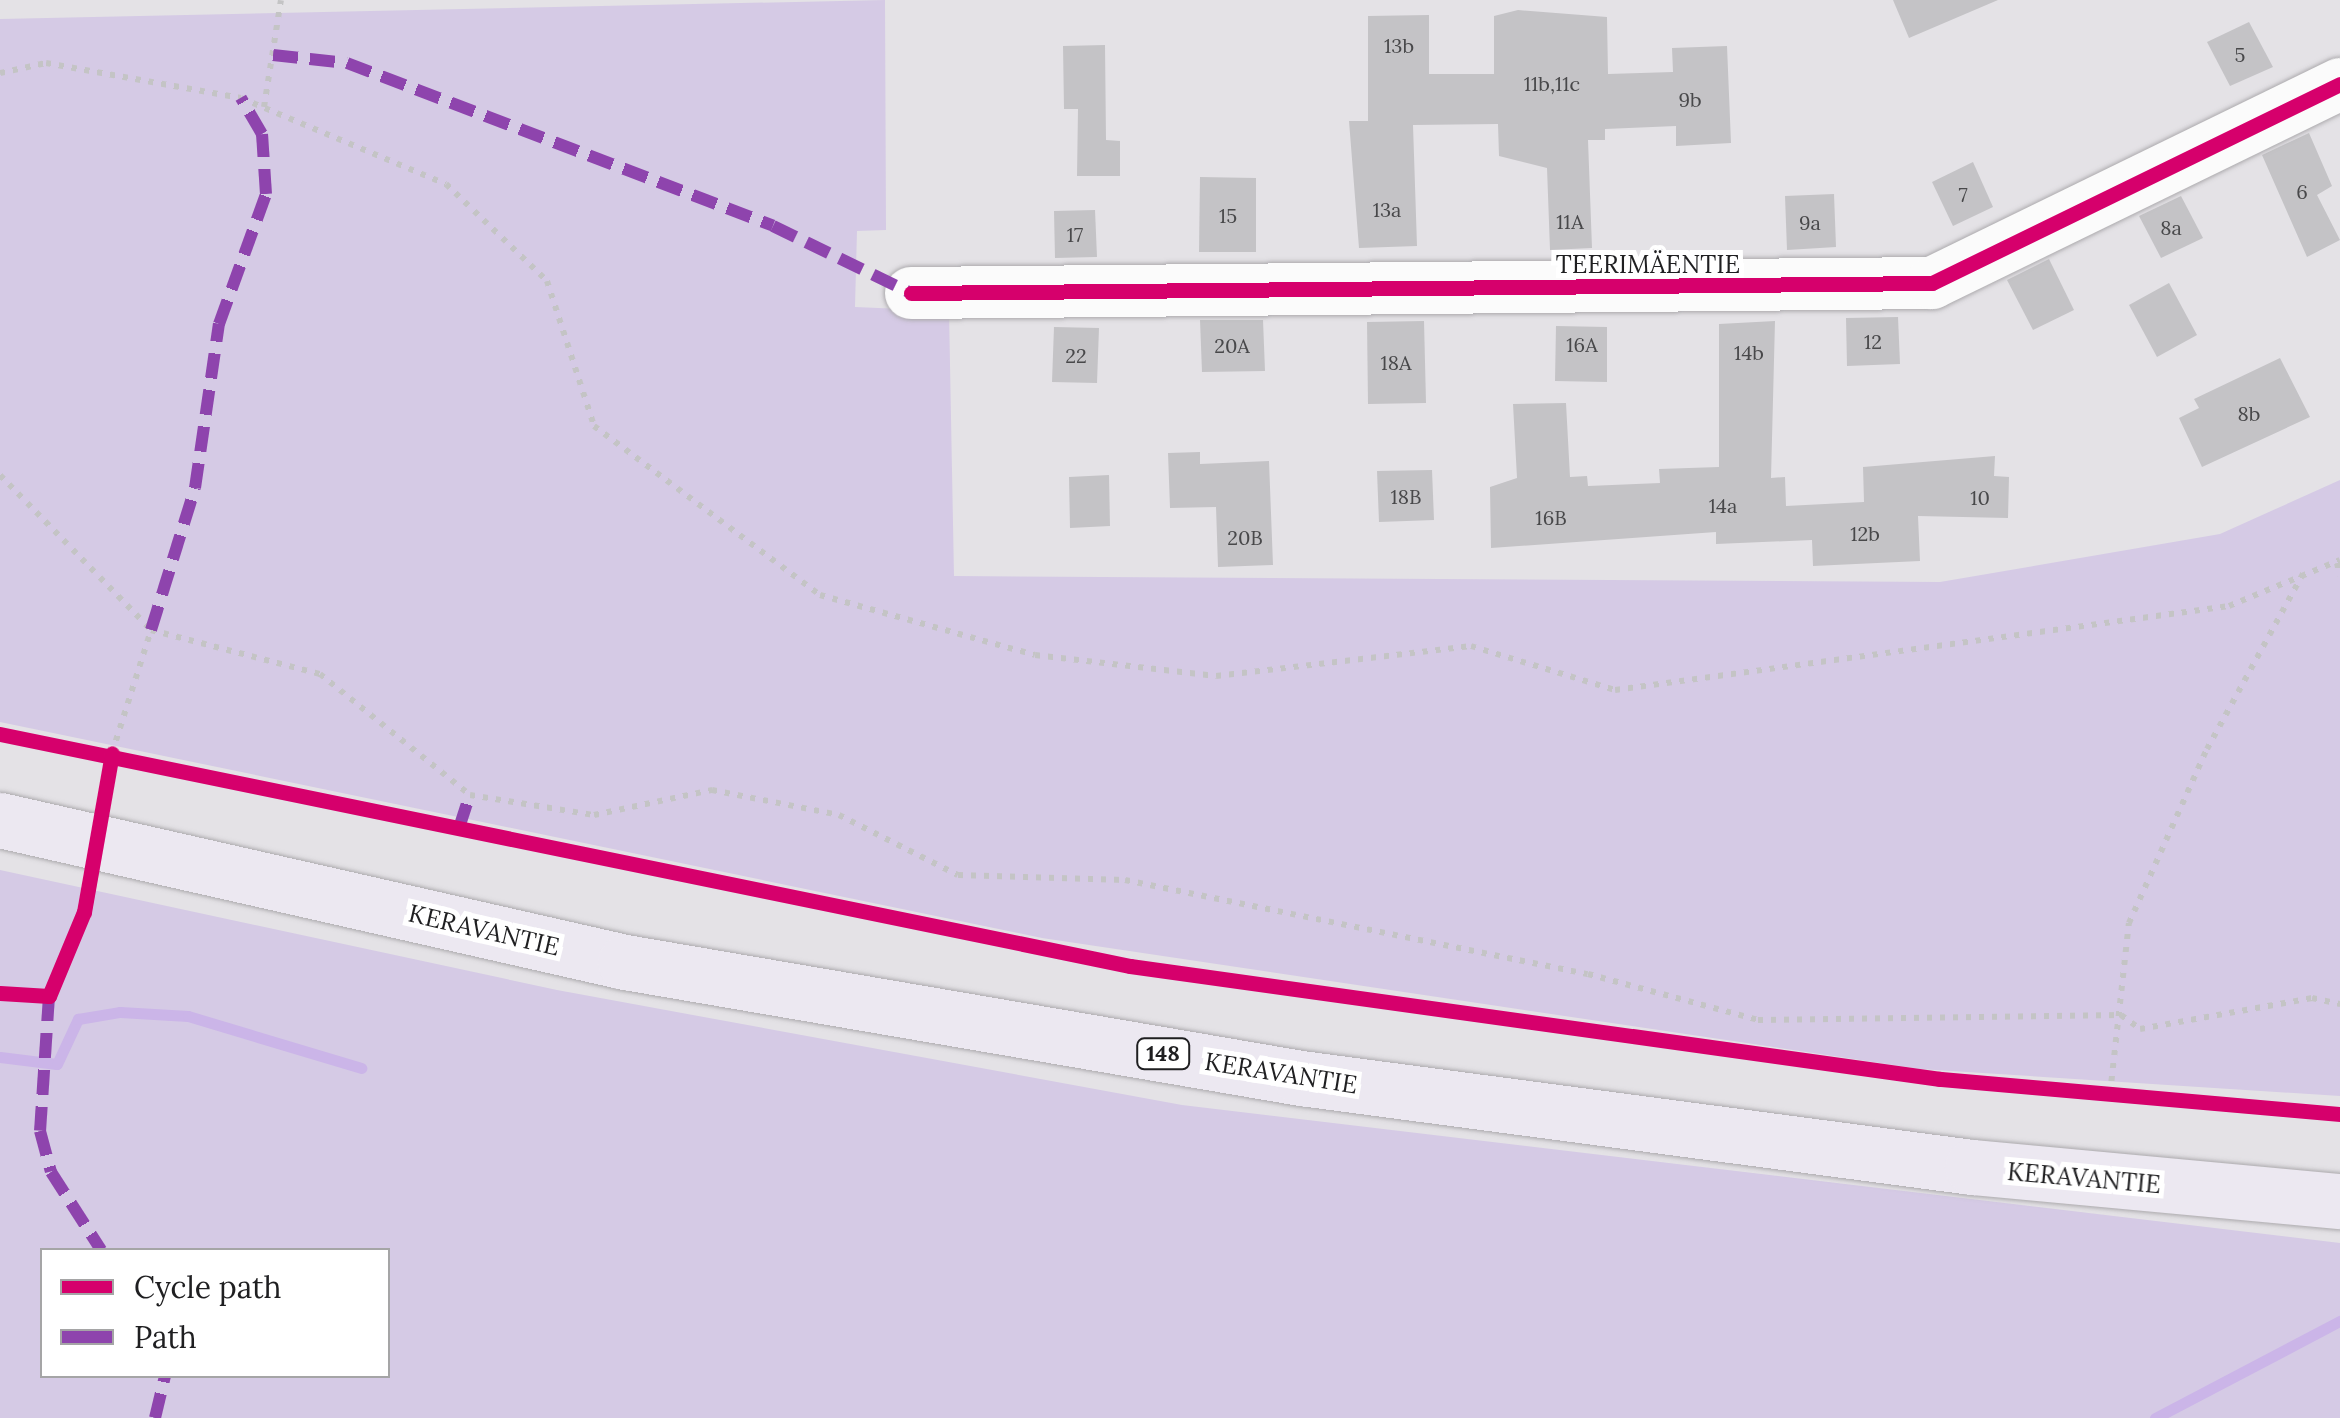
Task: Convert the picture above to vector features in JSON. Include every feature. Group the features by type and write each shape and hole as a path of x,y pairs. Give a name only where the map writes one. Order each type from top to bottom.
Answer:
{"main road":[{"name":"KERAVANTIE","path":"0,820 625,962 1301,1078 1972,1168 2340,1201"}],"street":[{"name":"TEERIMÄENTIE","path":"911,293 1932,282 2340,84"}],"path":[{"path":"264,108 282,0"},
{"path":"0,73 46,62 264,108 446,184 547,281 594,426 820,595 1035,655 1216,676 1471,646 1615,690 2229,606 2305,571 2338,561 2340,576"},
{"path":"0,475 151,630 320,674 470,795 594,815 712,790 839,814 958,875 1124,880 1588,974 1758,1020 2120,1015 2140,1029 2312,998 2340,1004"},
{"path":"2110,1094 2129,923 2207,749 2305,571"},
{"path":"108,772 151,630"},
{"path":"94,750 132,757"},
{"path":"2092,1093 2130,1096"}],"shaded area":[{"path":"885,0 886,230 857,231 855,307 949,311 954,576 1940,582 2220,534 2340,480 2340,1096 1920,1069 1042,938 0,722 0,19"},
{"path":"0,870 557,990 1182,1105 2340,1243 2340,1418 0,1418"}],"building":[{"path":"1893,0 1998,0 1909,38"},
{"path":"1518,10 1607,17 1608,74 1673,72 1672,48 1727,46 1731,143 1676,146 1676,126 1605,129 1605,140 1588,140 1592,248 1550,250 1547,168 1499,156 1498,124 1413,125 1417,246 1359,248 1349,121 1368,121 1368,16 1429,15 1429,74 1494,74 1494,16"},
{"path":"2249,22 2273,67 2230,86 2207,42"},
{"path":"1105,45 1106,140 1120,141 1120,176 1077,176 1078,109 1064,109 1063,46"},
{"path":"2309,133 2332,186 2317,195 2340,240 2307,257 2262,155"},
{"path":"1973,162 1993,207 1953,226 1932,182"},
{"path":"1200,177 1256,178 1256,252 1199,252"},
{"path":"1834,194 1836,247 1787,250 1785,196"},
{"path":"2181,196 2203,238 2161,258 2139,216"},
{"path":"1095,210 1097,257 1055,258 1054,211"},
{"path":"2049,259 2074,310 2033,330 2007,280"},
{"path":"2169,283 2197,335 2157,357 2129,305"},
{"path":"1898,317 1900,364 1847,366 1846,318"},
{"path":"1200,320 1263,320 1265,371 1202,372"},
{"path":"1424,321 1426,403 1368,404 1367,322"},
{"path":"1775,321 1771,478 1785,477 1786,506 1864,502 1863,467 1995,456 1994,476 2009,477 2008,518 1918,516 1920,561 1813,566 1812,540 1716,544 1716,532 1491,548 1490,487 1517,478 1513,404 1566,403 1570,477 1587,476 1588,486 1660,483 1659,469 1719,467 1719,324"},
{"path":"1556,326 1607,327 1607,382 1555,381"},
{"path":"1054,327 1099,328 1097,383 1052,382"},
{"path":"2280,358 2310,417 2202,467 2179,418 2199,408 2194,399"},
{"path":"1200,452 1200,464 1269,461 1273,565 1218,567 1216,507 1170,508 1168,453"},
{"path":"1432,470 1434,520 1379,522 1377,471"},
{"path":"1109,475 1110,526 1070,528 1069,477"}],"waterway":[{"path":"0,1057 57,1064 78,1019 120,1012 188,1016 361,1068"},
{"path":"2155,1418 2340,1321"}],"marked path":[{"path":"273,55 347,63 773,226 911,293"},
{"path":"151,630 195,488 219,324 266,194 262,134 241,98"},
{"path":"459,828 470,795"},
{"path":"49,996 40,1131 51,1172 100,1248"},
{"path":"155,1418 165,1378"}],"cycle path":[{"path":"911,293 1932,283 2340,84"},
{"path":"0,734 1130,966 1940,1079 2340,1114"},
{"path":"0,993 49,996 84,912 112,753"}]}
